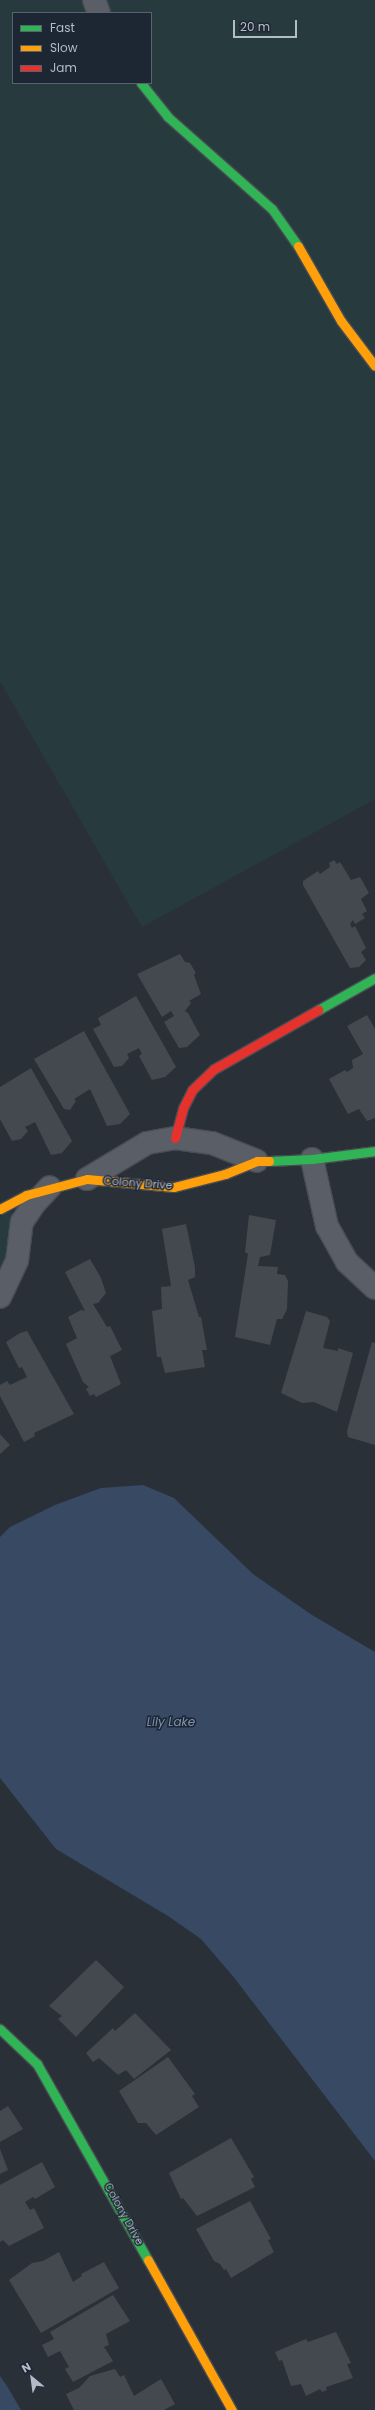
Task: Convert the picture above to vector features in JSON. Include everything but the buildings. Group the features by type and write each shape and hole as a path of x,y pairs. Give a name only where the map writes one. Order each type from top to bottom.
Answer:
{"street":[{"path":"94,0 99,12"},
{"path":"142,84 168,118 272,209 310,263 341,320 375,366"},
{"path":"175,1138 183,1108 192,1090 214,1069 375,978"},
{"name":"Colony Drive","path":"87,1179 147,1143 175,1138 212,1144 257,1162"},
{"name":"Colony Drive","path":"0,1209 26,1195 50,1187 87,1179 174,1187 226,1174 257,1162 312,1159 375,1151"},
{"path":"312,1159 327,1226 347,1262 375,1288"},
{"path":"0,1297 17,1261 22,1222 34,1204 50,1187"},
{"name":"Colony Drive","path":"0,2029 37,2064 82,2140 232,2410"}],"green space":[{"path":"0,0 375,0 375,799 142,927 0,681"},
{"path":"7,1211 15,1214 0,1282 0,1218"}],"water":[{"name":"Lily Lake","path":"143,1485 174,1498 253,1574 312,1615 375,1652 375,2161 232,1975 201,1939 168,1916 56,1849 0,1778 0,1537 10,1527 55,1505 101,1488"},
{"path":"0,2376 7,2386 21,2410 0,2410"}],"traffic: fast":[{"path":"142,84 168,117 272,209 298,246"},
{"path":"318,1010 375,978"},
{"path":"269,1161 312,1159 375,1151"},
{"path":"0,2029 37,2064 148,2260"}],"traffic: slow":[{"path":"298,246 341,321 375,366"},
{"path":"0,1209 26,1195 87,1179 174,1187 225,1174 257,1161 269,1161"},
{"path":"148,2260 232,2410"}],"traffic: jam":[{"path":"175,1138 183,1108 192,1090 214,1069 318,1010"}]}
